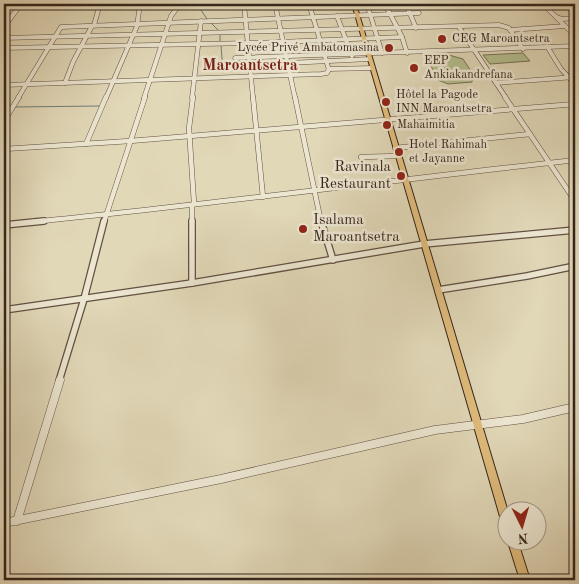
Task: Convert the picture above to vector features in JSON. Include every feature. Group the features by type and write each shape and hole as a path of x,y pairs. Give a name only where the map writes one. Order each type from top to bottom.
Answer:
{"main road":[{"path":"354,4 386,119 501,502"},
{"path":"516,552 525,580"}],"street":[{"path":"4,27 21,4"},
{"path":"65,83 72,62 93,26 100,4"},
{"path":"86,144 137,24 140,4"},
{"path":"17,521 84,298 106,215 172,13 180,4"},
{"path":"246,4 251,57 250,74 252,76 258,131 263,197"},
{"path":"275,4 322,226 334,260"},
{"path":"309,4 329,70"},
{"path":"367,4 382,53"},
{"path":"385,4 398,28 407,53"},
{"path":"406,4 416,28"},
{"path":"544,4 575,35"},
{"path":"312,17 410,13"},
{"path":"4,121 61,27 357,15"},
{"path":"337,16 354,60"},
{"path":"557,17 562,19 575,18"},
{"path":"192,283 192,206 194,203 190,136 201,21"},
{"path":"4,38 499,25 510,30 565,26"},
{"path":"459,27 575,201"},
{"path":"510,30 523,49"},
{"path":"4,48 365,40 402,37"},
{"path":"20,47 27,38"},
{"path":"235,58 575,46"},
{"path":"548,48 561,69 575,84"},
{"path":"288,63 370,59"},
{"path":"4,85 325,74 329,70 373,68"},
{"path":"496,83 575,77"},
{"path":"4,149 258,131 575,104"},
{"path":"396,148 530,134"},
{"path":"361,157 398,156"},
{"path":"4,225 192,206 404,179 575,160"},
{"path":"4,310 192,283 424,244 575,230"},
{"path":"438,290 527,276 575,266"},
{"path":"4,523 221,479 430,431 523,419 575,407"}],"green space":[{"path":"523,53 530,61 490,64 483,55"},
{"path":"449,55 463,59 473,74 472,82 448,84 438,80 429,62 433,57"}],"waterway":[{"path":"197,4 207,19"},
{"path":"210,22 219,31"},
{"path":"220,34 220,41"},
{"path":"221,45 223,72"},
{"path":"14,107 100,106"},
{"path":"4,107 10,107"}],"place":[{"name":"CEG Maroantsetra","path":"442,39"},
{"name":"Lycée Privé Ambatomasina","path":"389,48"},
{"name":"EEP Ankiakandrefana","path":"414,68"},
{"name":"Hôtel la Pagode INN Maroantsetra","path":"386,102"},
{"name":"Mahaimitia","path":"387,125"},
{"name":"Hotel Rahimah et Jayanne","path":"399,152"},
{"name":"Ravinala Restaurant","path":"401,176"},
{"name":"Isalama Maroantsetra","path":"303,229"}],"district":[{"name":"Maroantsetra","path":"250,66"}]}
